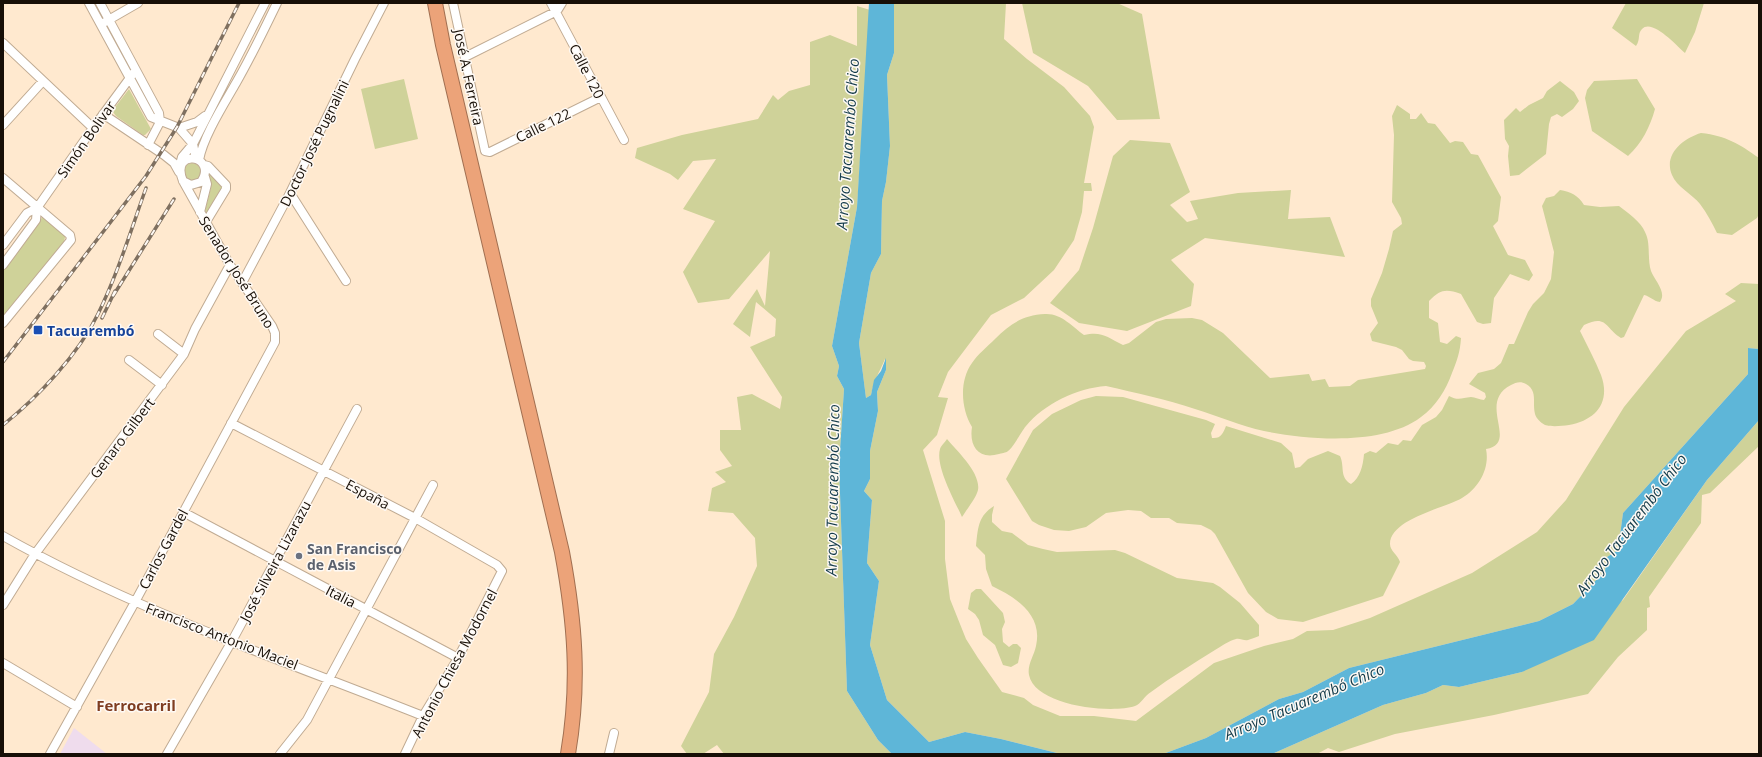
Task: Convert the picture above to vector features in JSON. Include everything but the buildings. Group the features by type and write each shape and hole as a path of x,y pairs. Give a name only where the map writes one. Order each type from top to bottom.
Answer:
{"highway":[{"path":"435,3 443,45 562,552 570,598 574,640 575,676 573,715 568,754"}],"street":[{"path":"89,3 151,117 160,122 179,128 193,144 206,172 205,177 207,184 200,212"},
{"path":"100,3 159,113 160,122 148,145"},
{"path":"101,24 138,3"},
{"path":"179,170 182,157 193,144 265,3"},
{"path":"200,161 200,151 277,3"},
{"name":"Doctor José Pugnalini","path":"242,283 290,193 384,3"},
{"name":"José A. Ferreira","path":"453,3 485,151"},
{"name":"Calle 120","path":"551,3 624,140"},
{"path":"465,57 556,11 562,3"},
{"path":"3,43 93,128"},
{"path":"240,54 249,59"},
{"name":"Simón Bolivar","path":"3,245 27,213 37,208 103,114 136,71"},
{"path":"3,125 43,81"},
{"name":"Calle 122","path":"485,151 490,152 601,97"},
{"path":"103,114 174,164 179,170 183,181 189,185 195,185 201,182 205,177"},
{"path":"179,128 197,122 207,114"},
{"path":"179,170 184,161 189,159 200,161 208,166 226,185 226,189 206,222"},
{"path":"3,178 70,235 71,240 3,323"},
{"name":"Senador José Bruno","path":"183,181 230,265 272,326 275,334 275,342"},
{"path":"290,193 346,281"},
{"name":"Simón Bolivar","path":"3,265 36,220 37,208"},
{"name":"Genaro Gilbert","path":"3,605 35,554 184,354 195,329 230,265"},
{"path":"158,334 184,354"},
{"name":"Carlos Gardel","path":"50,754 135,602 275,342"},
{"path":"129,360 162,385"},
{"name":"José Silveira Lizarazu","path":"167,754 232,641 273,561 357,409"},
{"name":"España","path":"231,423 415,518 497,565 502,571"},
{"path":"280,754 307,720 433,485"},
{"name":"Italia","path":"183,512 458,658"},
{"name":"Francisco Antonio Maciel","path":"3,536 35,554 135,602 423,716"},
{"name":"Antonio Chiesa Modornel","path":"404,754 423,716 458,658 501,576 502,571"},
{"path":"3,663 76,707"},
{"path":"609,754 614,733"}],"shaded area":[{"path":"74,728 107,754 60,754"}],"green space":[{"path":"894,3 1006,3 1004,39 1027,59 1064,87 1090,116 1094,127 1084,183 1091,183 1092,191 1084,191 1082,212 1074,240 1054,270 1024,298 991,315 948,372 938,397 948,398 937,435 923,450 945,521 945,559 950,599 966,639 1002,692 1024,698 1033,705 1060,716 1094,716 1136,721 1214,663 1264,646 1293,639 1307,631 1333,630 1370,618 1472,573 1537,532 1566,500 1624,407 1686,331 1736,301 1725,294 1741,283 1759,284 1759,349 1748,348 1748,374 1623,513 1618,550 1607,557 1605,571 1573,604 1539,621 1349,668 1303,692 1279,699 1206,738 1163,754 1061,754 1001,739 965,732 929,742 887,700 870,645 879,581 867,563 872,500 864,491 870,479 870,451 878,411 877,392 886,370 885,359 875,381 871,395 866,398 859,343 871,273 881,254 882,201 886,182 890,146 887,75 894,53"},
{"path":"1022,3 1117,3 1142,14 1160,119 1117,120 1088,86 1033,53"},
{"path":"1626,3 1704,3 1695,32 1685,53 1671,39 1652,27 1642,29 1636,46 1612,28"},
{"path":"857,6 870,10 857,207 832,346 839,366 837,376 844,389 839,465 847,691 878,740 892,754 724,754 717,745 703,754 687,754 681,746 709,692 714,654 734,617 757,566 755,538 733,513 708,511 712,488 726,482 715,472 732,466 720,450 720,430 741,430 737,397 752,394 780,409 782,397 750,347 775,336 776,319 756,302 750,337 733,324 757,289 765,306 770,251 729,299 698,303 683,272 715,221 683,209 716,159 693,161 678,180 670,174 635,158 637,148 682,135 758,119 773,95 778,100 789,91 810,85 810,42 830,35 857,46"},
{"path":"404,79 418,139 375,149 361,89"},
{"path":"1637,79 1655,109 1645,134 1628,156 1592,131 1585,98 1587,90 1594,81"},
{"path":"1560,81 1574,92 1579,101 1573,109 1562,117 1557,114 1551,117 1546,154 1519,175 1510,176 1508,156 1509,146 1505,139 1504,120 1516,108 1520,112 1529,105 1543,98 1547,91"},
{"path":"129,89 151,129 145,135 116,116 113,112"},
{"path":"1397,105 1410,114 1410,119 1416,119 1421,113 1428,123 1435,124 1450,143 1455,141 1463,142 1471,154 1478,155 1501,197 1498,221 1493,226 1508,255 1525,260 1533,275 1529,281 1510,274 1494,298 1491,323 1483,324 1477,322 1461,294 1451,291 1444,291 1437,294 1429,301 1429,318 1438,323 1440,342 1447,344 1456,336 1461,338 1458,356 1447,386 1436,403 1426,413 1405,426 1387,433 1366,437 1345,438 1302,437 1255,429 1173,402 1106,386 1084,390 1062,398 1052,404 1033,418 1007,452 986,455 976,450 972,440 972,427 968,420 963,395 963,386 968,370 977,357 1006,329 1017,321 1030,316 1051,314 1066,321 1084,335 1100,334 1123,345 1129,343 1156,322 1166,319 1192,318 1202,320 1223,333 1270,378 1309,374 1312,381 1325,379 1329,387 1350,386 1358,380 1425,369 1426,366 1424,362 1409,359 1402,350 1396,347 1372,341 1370,334 1378,323 1371,306 1371,299 1382,273 1393,231 1402,224 1401,218 1392,202 1394,135 1392,116"},
{"path":"1701,133 1718,136 1732,141 1759,158 1759,214 1757,218 1732,235 1717,233 1700,204 1677,183 1672,175 1670,160 1677,148 1688,139"},
{"path":"1130,140 1170,143 1190,192 1170,205 1187,222 1198,219 1190,201 1238,193 1291,190 1288,219 1330,217 1345,257 1205,238 1171,260 1194,284 1191,306 1127,331 1079,323 1050,303 1079,270 1093,228 1113,156"},
{"path":"192,163 198,166 201,172 198,178 192,181 186,178 183,172 186,166"},
{"path":"206,168 223,186 208,213 205,211 211,187"},
{"path":"1560,190 1574,194 1584,205 1600,207 1619,206 1637,221 1647,236 1651,271 1660,286 1662,298 1660,302 1644,295 1624,337 1621,338 1605,324 1597,321 1584,325 1580,331 1599,369 1604,385 1604,394 1599,408 1587,419 1579,423 1569,425 1545,425 1536,416 1534,410 1533,393 1530,387 1526,384 1520,382 1515,383 1501,393 1497,402 1500,431 1499,439 1495,445 1486,449 1487,456 1485,470 1482,477 1473,489 1462,498 1408,521 1392,535 1390,546 1400,562 1383,596 1303,622 1278,619 1266,612 1248,593 1215,534 1211,530 1201,525 1177,523 1169,518 1151,518 1141,511 1128,510 1106,513 1086,527 1069,531 1054,530 1032,521 1006,479 1033,430 1052,414 1081,400 1096,396 1123,397 1206,420 1215,424 1211,433 1212,438 1218,438 1223,433 1226,426 1281,443 1292,453 1295,468 1300,467 1308,459 1328,451 1340,456 1345,478 1351,484 1357,478 1363,463 1364,454 1370,451 1376,453 1388,443 1398,445 1403,440 1411,441 1422,425 1436,417 1442,410 1449,396 1458,399 1471,397 1484,400 1486,397 1485,393 1469,384 1478,373 1494,369 1501,363 1509,344 1514,344 1528,312 1533,304 1544,293 1551,279 1554,252 1542,206 1546,198 1554,196"},
{"path":"43,216 66,233 63,246 44,268 3,328 3,268 20,249"},
{"path":"1759,420 1759,446 1710,493 1702,495 1701,523 1649,597 1650,607 1647,608 1647,630 1618,657 1588,694 1494,715 1395,734 1339,752 1328,748 1317,754 1272,754 1383,705 1426,693 1443,685 1459,687 1522,672 1623,600 1707,480"},
{"path":"947,439 972,470 978,483 978,490 962,517 946,483 940,465 940,449"},
{"path":"994,506 992,522 1002,531 1012,533 1028,545 1057,552 1115,550 1125,553 1177,578 1213,583 1240,603 1259,625 1259,636 1246,640 1236,639 1225,644 1166,681 1149,693 1135,706 1109,709 1092,708 1059,701 1045,694 1034,686 1029,675 1029,668 1036,646 1037,635 1036,625 1032,617 1019,602 992,586 986,569 985,555 976,546 978,528 982,518"},
{"path":"976,589 981,589 1003,613 1005,622 1002,629 1003,642 1009,647 1013,644 1017,644 1021,648 1018,663 1011,667 1003,665 995,645 983,635 979,620 975,614 968,609 971,593"}],"water":[{"path":"869,3 894,3 894,53 887,75 890,146 886,182 882,201 881,254 871,273 859,343 866,398 871,395 874,380 881,371 886,358 886,370 877,392 878,411 870,451 870,479 864,491 872,500 867,563 879,581 870,645 887,700 929,742 965,732 1001,739 1061,754 892,754 878,740 847,691 839,465 844,389 837,376 839,366 832,346 857,207"},
{"name":"Arroyo Tacuarembó Chico","path":"1748,348 1759,349 1759,420 1707,480 1594,640 1522,672 1459,687 1443,685 1426,693 1383,705 1272,754 1163,754 1206,738 1279,699 1303,692 1349,668 1539,621 1573,604 1605,571 1607,557 1618,550 1623,513 1748,374"}],"railway":[{"path":"3,362 146,176 177,127 239,3"},
{"path":"3,425 30,402 56,374 80,345 90,329 112,283 146,188"},
{"path":"113,296 174,199"},
{"path":"102,318 115,291"}],"place":[{"name":"Tacuarembó","path":"38,330"},
{"name":"San Francisco de Asis","path":"299,556"}],"district":[{"name":"Ferrocarril","path":"136,705"}]}
